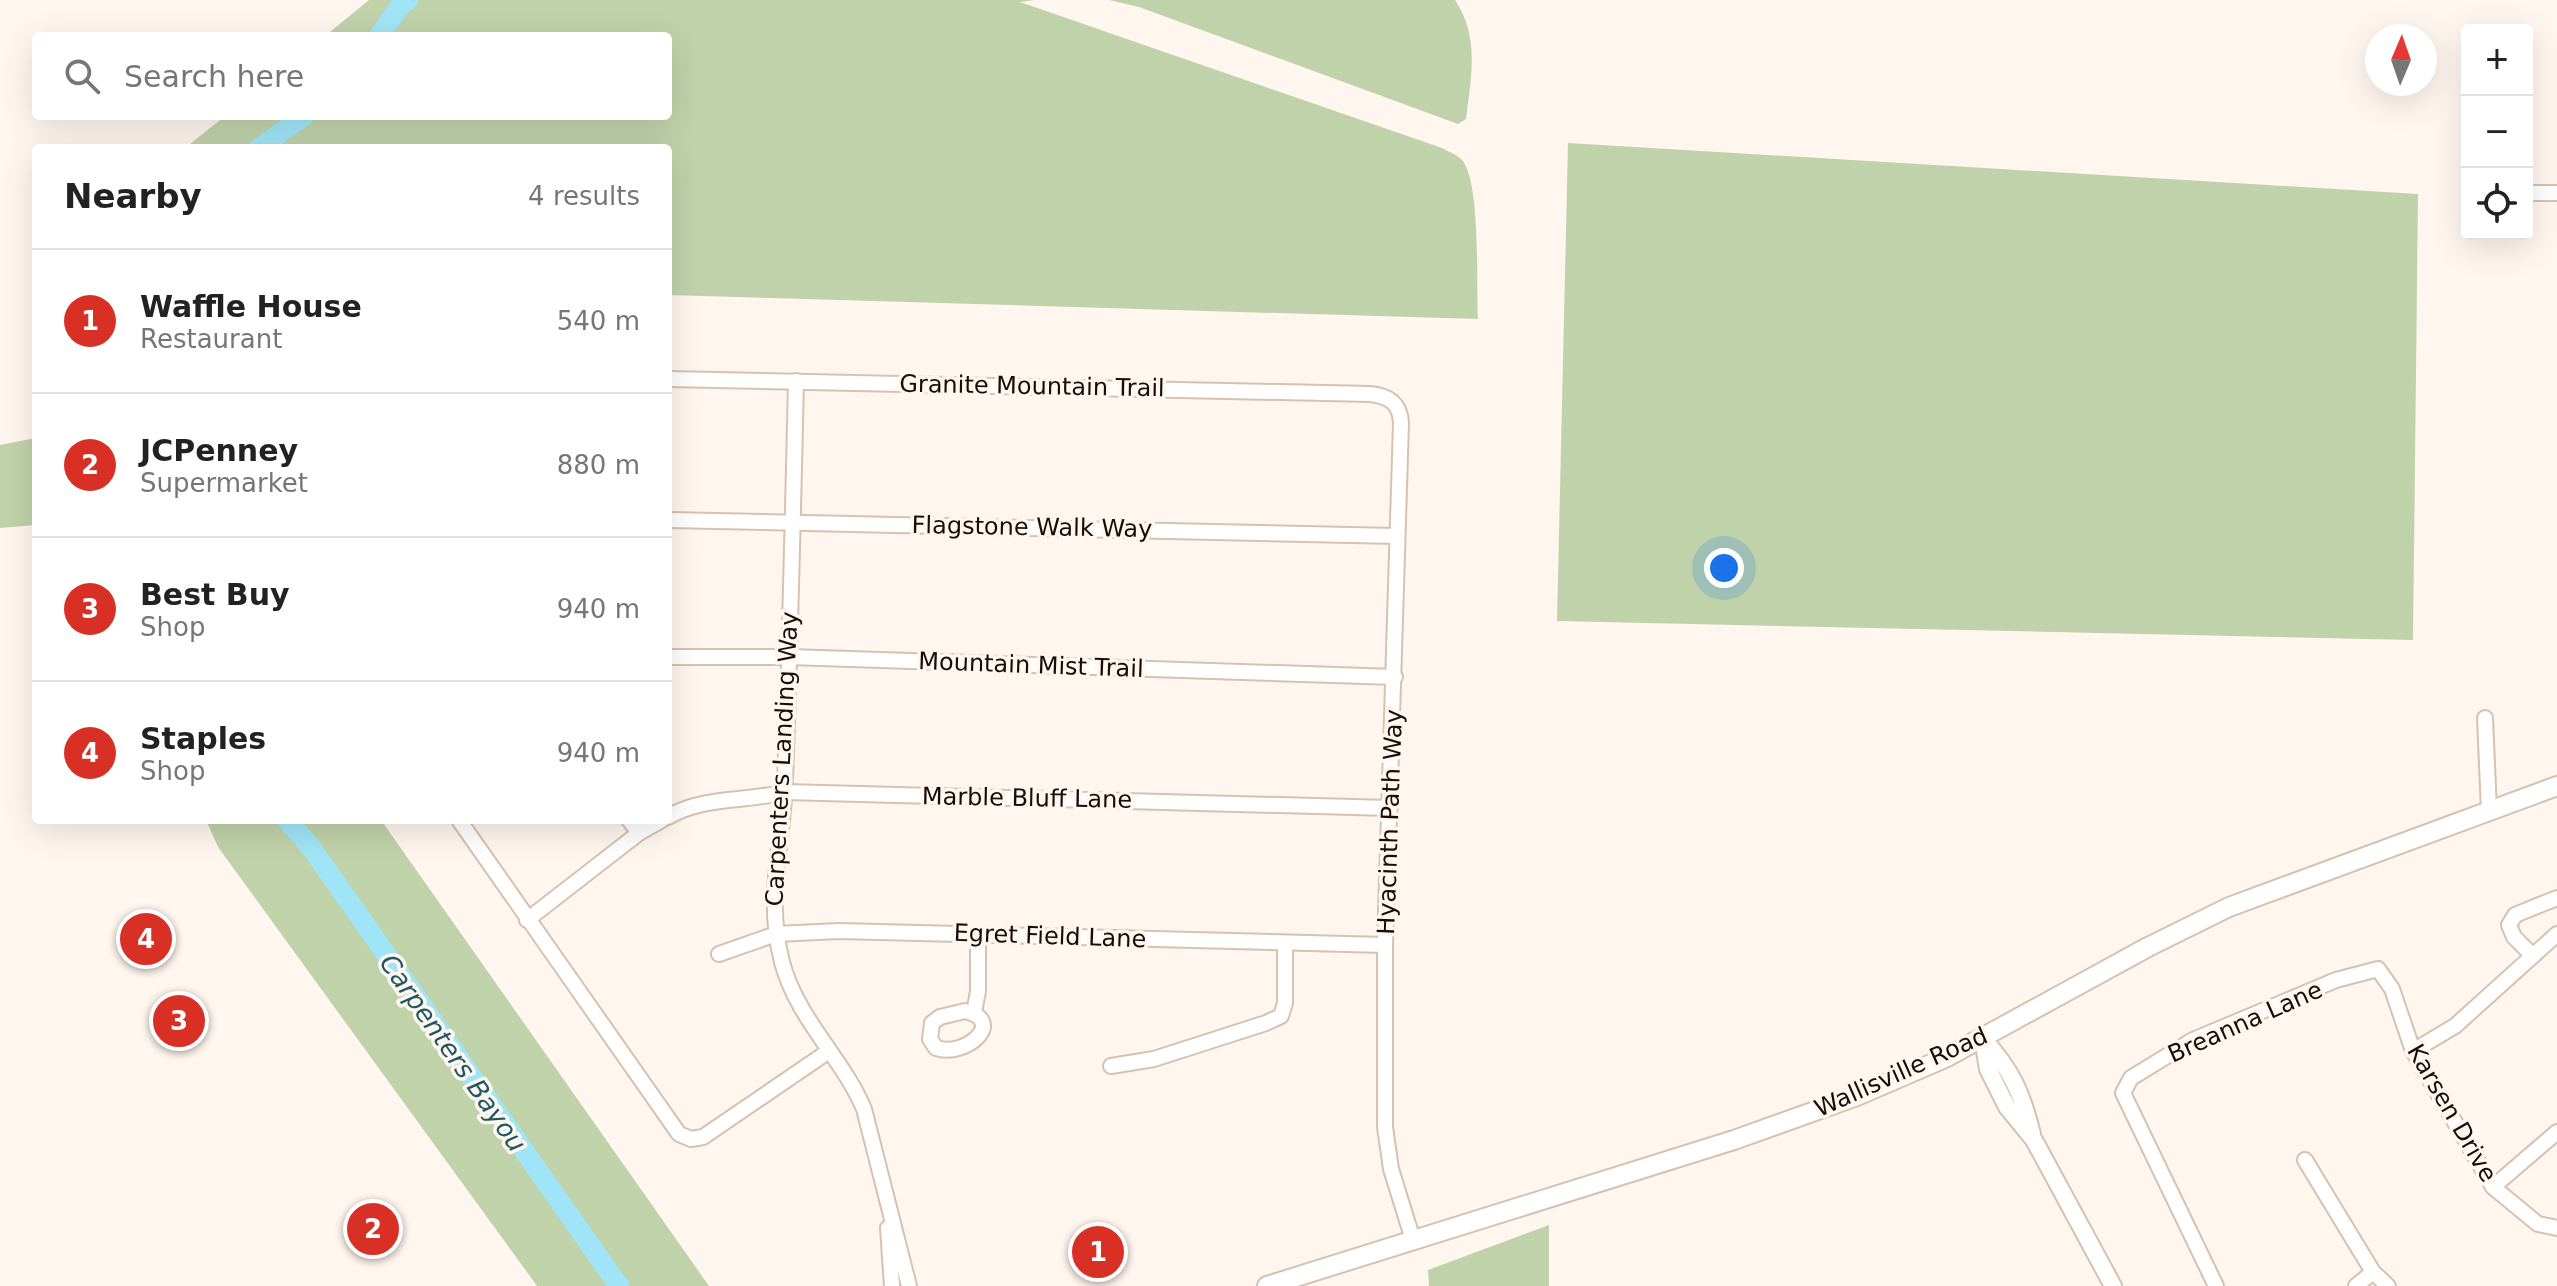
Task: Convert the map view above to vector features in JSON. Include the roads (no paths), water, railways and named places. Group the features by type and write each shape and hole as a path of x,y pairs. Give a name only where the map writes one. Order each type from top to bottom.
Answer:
{"main road":[{"name":"Wallisville Road","path":"1267,1286 1734,1140 1857,1096 1983,1039 2134,954 2229,907 2557,786"}],"street":[{"path":"2533,193 2557,193"},
{"name":"Granite Mountain Trail","path":"672,379 1370,394 1388,397 1394,402"},
{"name":"Carpenters Landing Way","path":"796,381 785,792 773,887 776,934 794,995 854,1086 864,1109 909,1286"},
{"name":"Hyacinth Path Way","path":"1394,402 1399,409 1401,423 1385,945 1385,1127 1391,1169 1413,1240"},
{"name":"Flagstone Walk Way","path":"672,520 1397,536"},
{"name":"Mountain Mist Trail","path":"672,657 789,657 1395,677"},
{"path":"2485,718 2489,811"},
{"name":"Marble Bluff Lane","path":"672,816 710,802 763,798 785,792 1390,808"},
{"path":"462,824 679,1134 691,1139 703,1137 829,1051"},
{"path":"632,824 639,833"},
{"path":"527,920 655,824"},
{"path":"2533,956 2514,937 2509,925 2515,915 2557,898"},
{"name":"Egret Field Lane","path":"719,954 776,934 839,931 1385,945"},
{"path":"974,1013 978,991 978,934"},
{"path":"2413,1051 2455,1026 2557,934"},
{"path":"1111,1066 1154,1059 1281,1016 1285,1003 1285,943"},
{"name":"Karsen Drive","path":"2378,969 2392,989 2413,1051 2493,1187 2538,1224 2557,1228"},
{"name":"Breanna Lane","path":"2214,1282 2123,1093 2131,1078 2193,1040 2336,980 2378,969"},
{"path":"1983,1039 2004,1061 2023,1098 2034,1140 2113,1286"},
{"path":"2493,1187 2557,1132"},
{"path":"2305,1160 2373,1272 2388,1286"},
{"name":"Carpenters Landing Way","path":"889,1207 892,1286"},
{"path":"2356,1286 2373,1272"},
{"path":"2198,1286 2214,1282"}],"waterway":[{"name":"Carpenters Bayou","path":"382,32 408,0"},
{"name":"Carpenters Bayou","path":"265,144 298,120"},
{"name":"Carpenters Bayou","path":"291,824 310,846 619,1286"}],"place":[{"name":"Staples","path":"146,939"},
{"name":"Best Buy","path":"179,1021"},
{"name":"JCPenney","path":"373,1229"},
{"name":"Waffle House","path":"1098,1252"}]}
